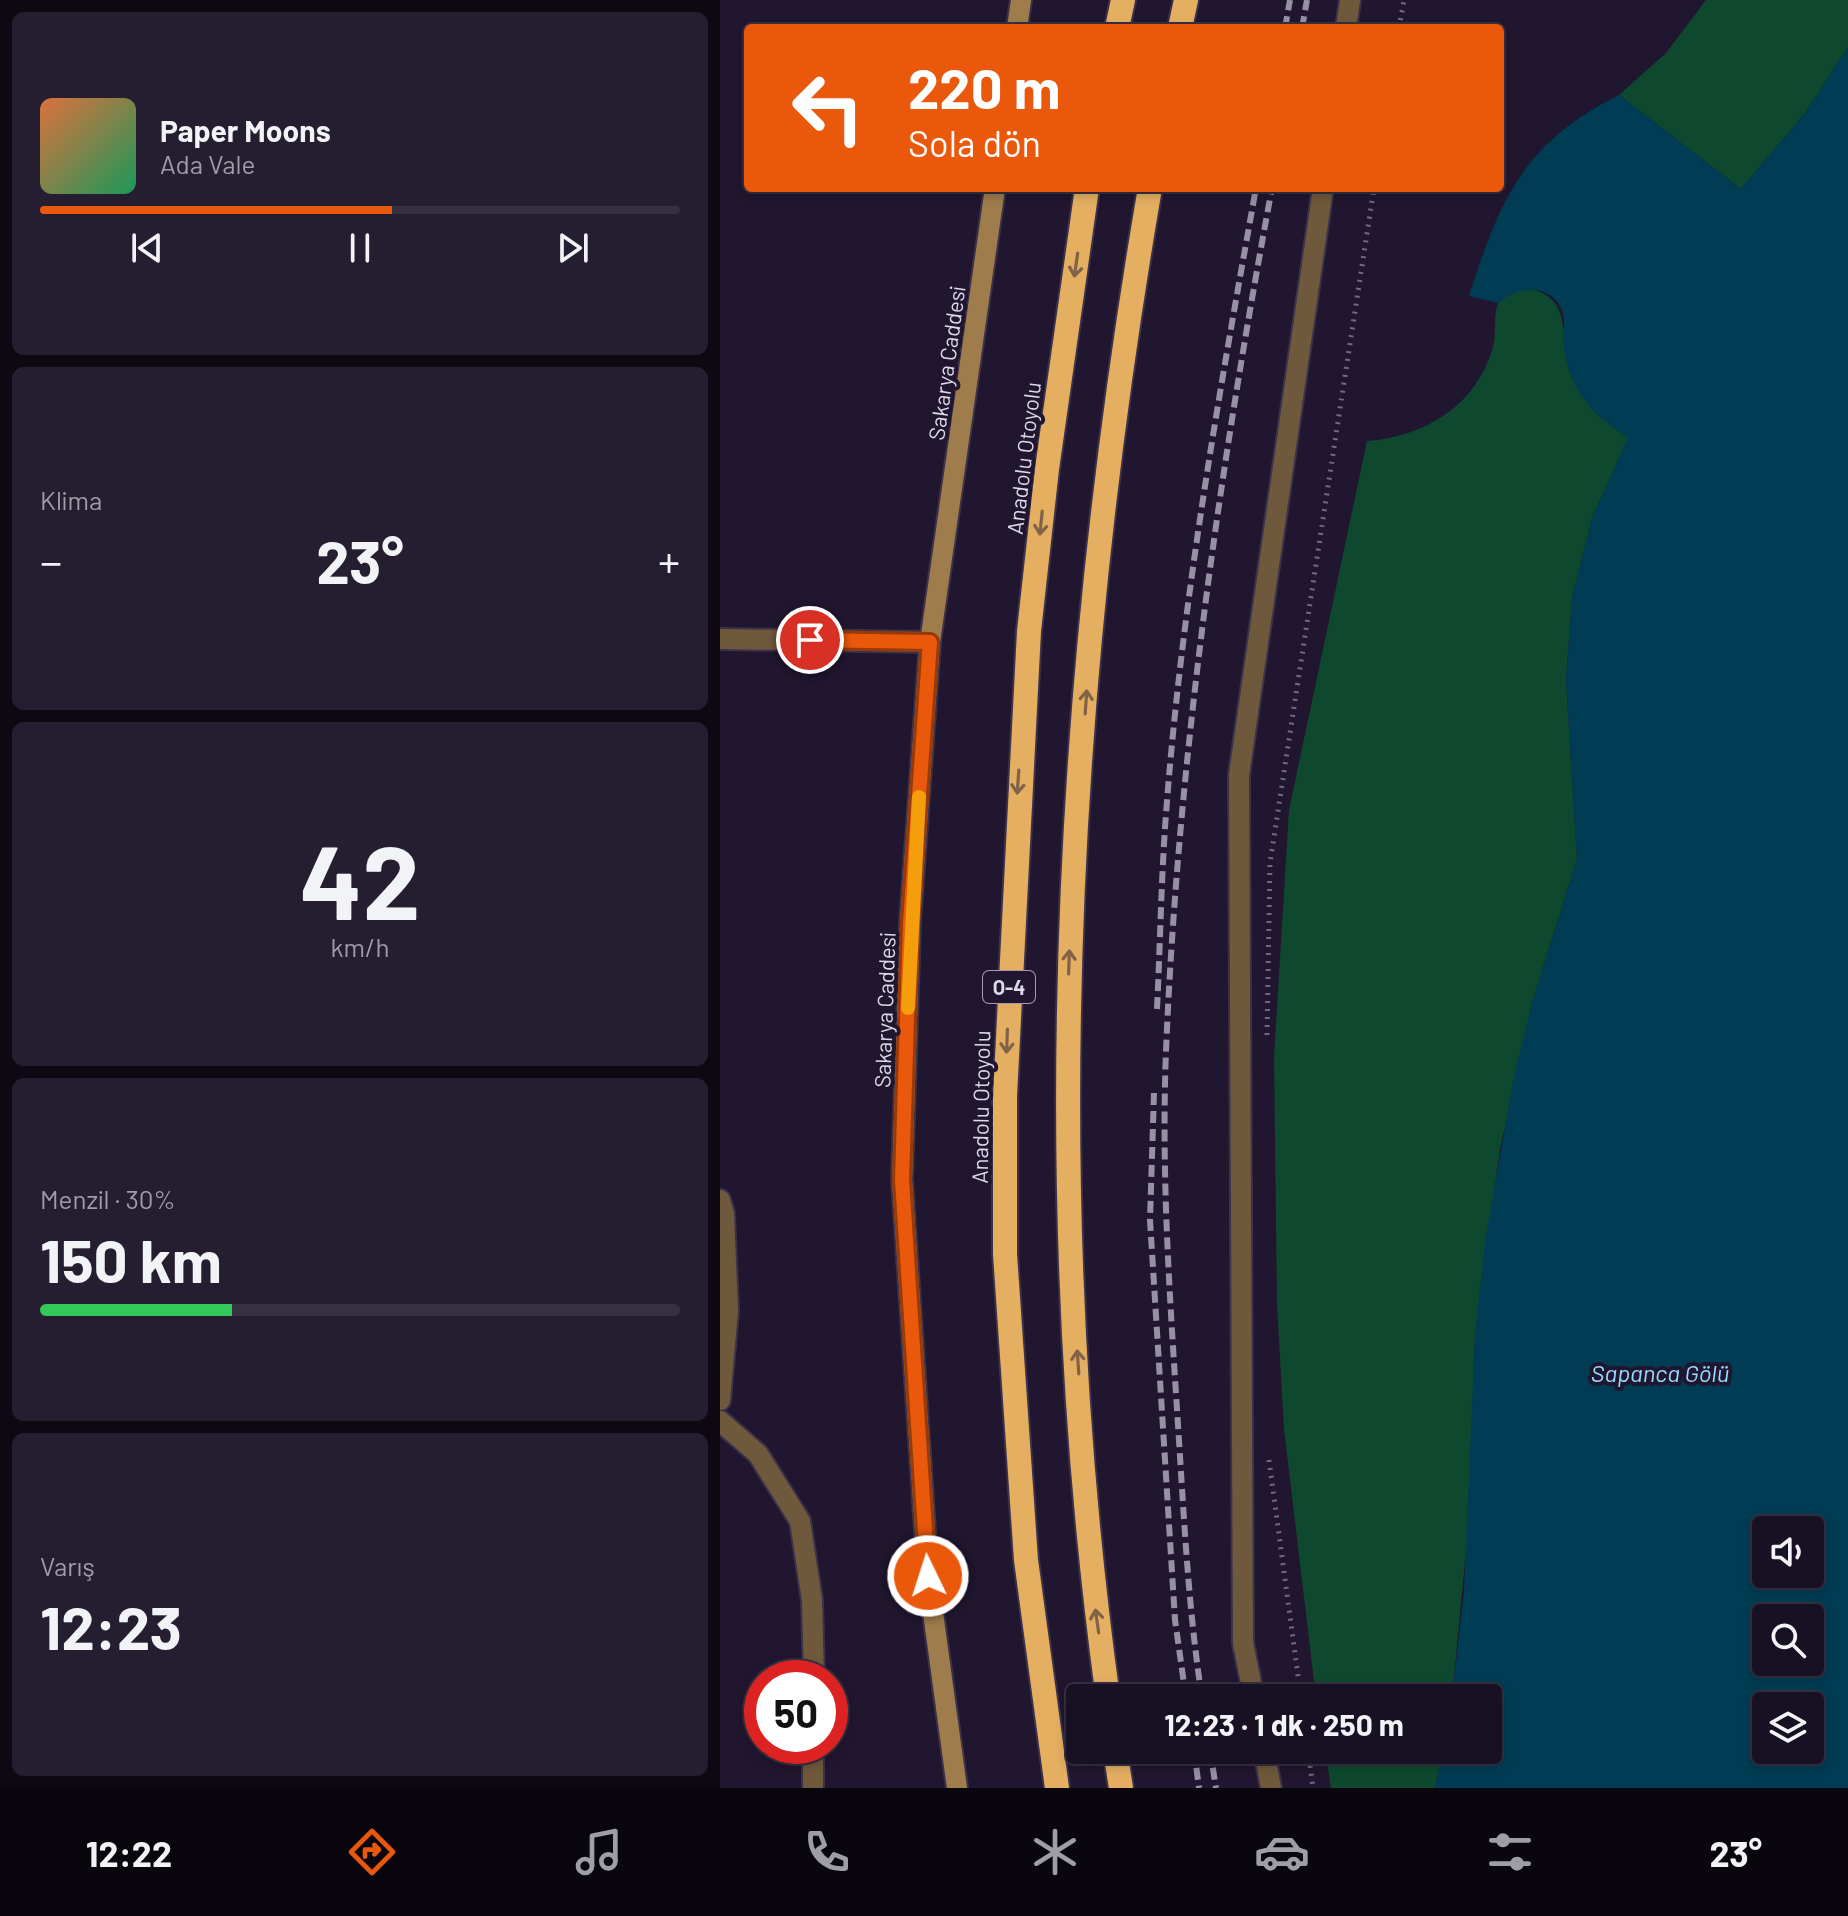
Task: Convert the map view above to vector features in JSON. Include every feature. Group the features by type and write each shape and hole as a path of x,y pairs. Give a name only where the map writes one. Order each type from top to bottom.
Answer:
{"highway":[{"path":"1118,24 1123,0"},
{"path":"1181,24 1186,0"},
{"name":"Anadolu Otoyolu","path":"1057,1788 1026,1560 1005,1254 1005,1096 1029,631 1049,453 1086,192"},
{"path":"1106,1684 1092,1584 1070,1249 1066,1090 1070,939 1093,609 1125,339 1149,192"},
{"path":"1117,1764 1121,1788"}],"main road":[{"path":"1018,24 1021,0"},
{"name":"Sakarya Caddesi","path":"957,1788 928,1576 902,1180 910,922 930,642 994,192"}],"street":[{"path":"1347,24 1350,0"},
{"path":"1251,1684 1243,1643 1239,775 1322,192"},
{"path":"720,639 930,642"},
{"path":"720,1200 724,1214 728,1311 720,1400"},
{"path":"720,1421 758,1454 800,1521 812,1600 814,1660"},
{"path":"813,1764 813,1788"},
{"path":"1267,1764 1271,1788"}],"path":[{"path":"1400,24 1404,0"},
{"path":"1267,1037 1270,863 1373,192"},
{"path":"1267,1447 1299,1684"},
{"path":"1310,1764 1313,1788"}],"green space":[{"path":"1706,0 1848,0 1848,47 1806,112 1741,189 1619,95 1666,53"},
{"path":"1531,289 1545,294 1554,302 1560,311 1574,383 1601,417 1629,437 1593,515 1572,598 1566,679 1577,859 1532,1003 1500,1149 1475,1334 1469,1520 1453,1684 1314,1684 1284,1429 1277,1305 1274,1058 1289,810 1367,441 1409,433 1428,425 1461,401 1475,386 1485,368 1494,342 1498,304 1513,292"},
{"path":"1327,1764 1440,1764 1435,1788 1331,1788"}],"water":[{"name":"Sapanca Gölü","path":"1848,47 1848,1788 1435,1788 1440,1764 1502,1764 1502,1684 1454,1684 1464,1591 1475,1334 1485,1241 1514,1076 1532,1003 1577,859 1566,679 1572,598 1593,515 1628,438 1595,412 1579,392 1565,353 1563,314 1552,297 1535,290 1515,293 1498,303 1469,296 1492,230 1520,177 1559,133 1586,113 1619,95 1741,189 1806,112"}],"railway":[{"path":"1286,24 1290,0"},
{"path":"1303,24 1307,0"},
{"path":"1157,1009 1165,828 1180,667 1214,427 1255,192"},
{"path":"1200,1684 1187,1562 1169,1285 1165,1191 1166,1051 1180,834 1204,618 1235,402 1271,192"},
{"path":"1154,1093 1150,1220 1175,1620 1184,1684"},
{"path":"1196,1764 1199,1788"},
{"path":"1212,1764 1216,1788"}],"slow traffic":[{"path":"908,1008 910,922 919,797"}],"route":[{"path":"810,640 930,642 910,922 902,1180 928,1576"}]}
